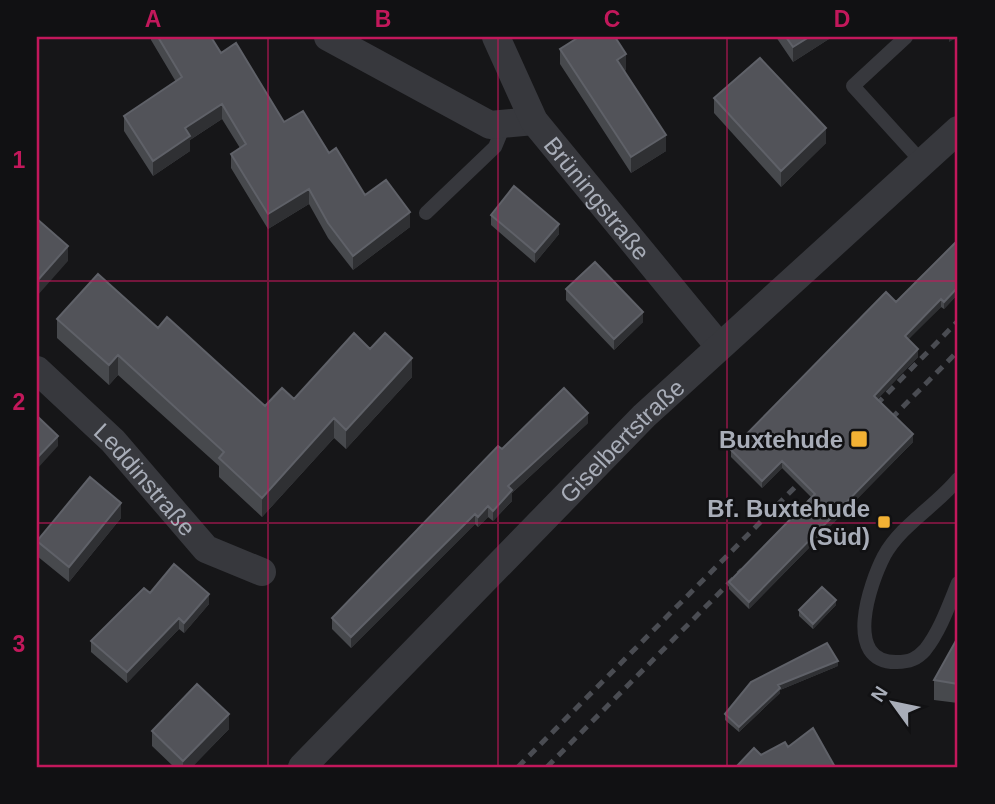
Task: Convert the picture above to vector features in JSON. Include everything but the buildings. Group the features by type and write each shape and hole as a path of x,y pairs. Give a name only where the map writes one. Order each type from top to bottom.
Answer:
{"street":[{"path":"328,37 490,125 534,121"},
{"name":"Brüningstraße","path":"496,37 534,121 719,346"},
{"name":"Giselbertstraße","path":"302,767 644,416 958,130"},
{"name":"Leddinstraße","path":"37,370 113,441 206,549 262,572"}],"lane":[{"path":"906,37 853,86 922,162"},
{"path":"426,213 495,147 505,124"},
{"path":"958,479 896,538 885,555 865,600 865,637 870,650 893,663 910,662 924,652 935,636 958,583"}],"railway":[{"path":"865,416 958,321"},
{"path":"880,430 958,351"},
{"path":"518,767 811,471"},
{"path":"547,767 742,570"}],"place":[{"name":"Buxtehude","path":"859,439"},
{"name":"Bf. Buxtehude (Süd)","path":"884,522"}]}
